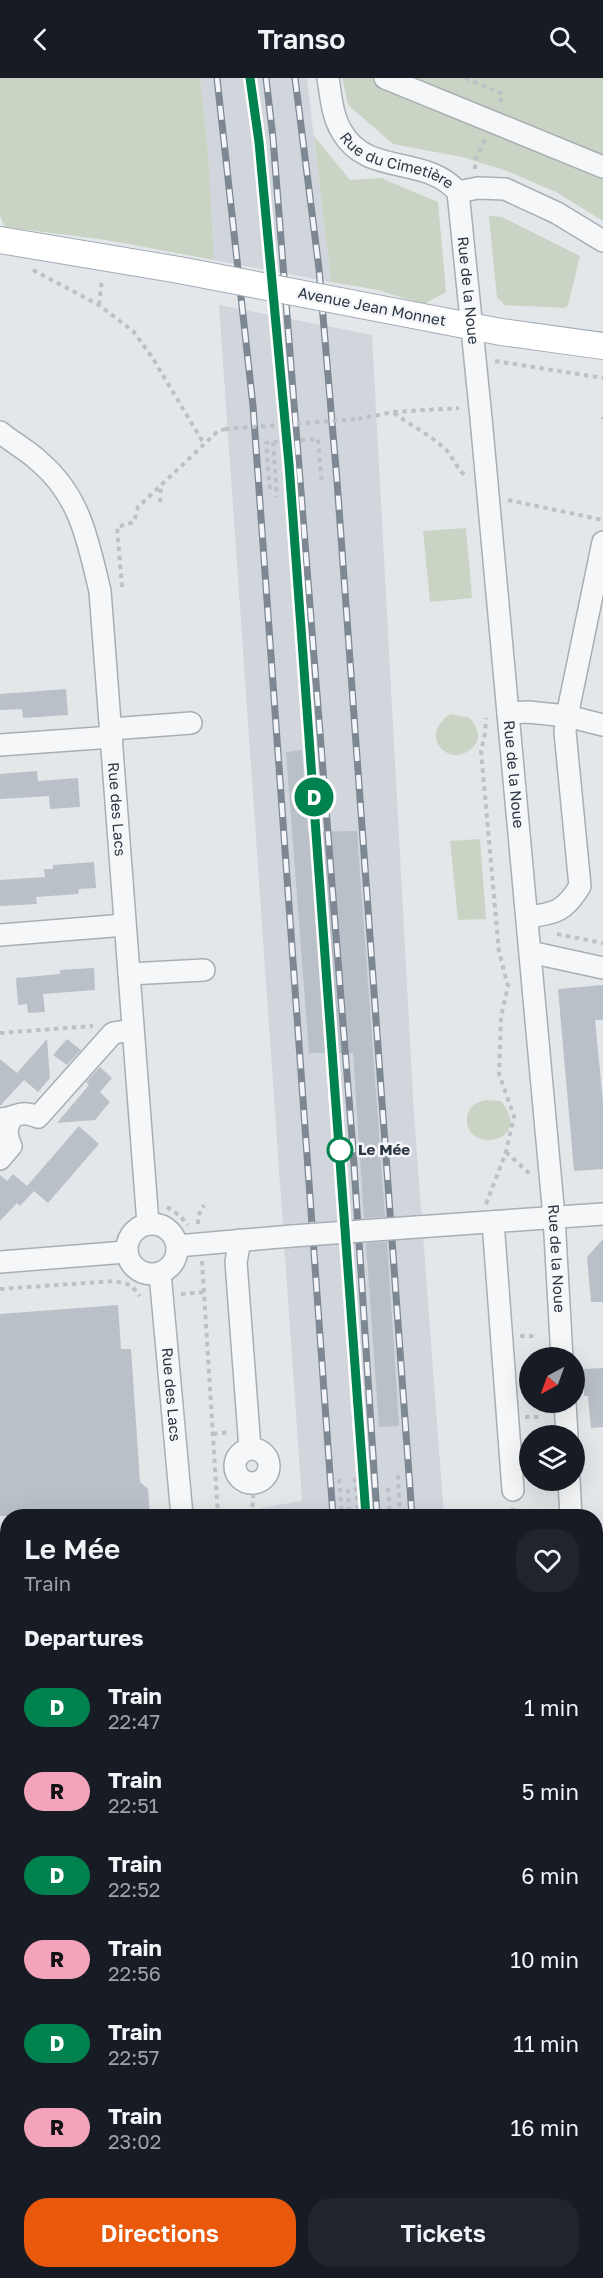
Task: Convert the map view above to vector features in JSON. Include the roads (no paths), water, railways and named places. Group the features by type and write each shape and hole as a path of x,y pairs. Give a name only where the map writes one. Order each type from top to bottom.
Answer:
{"main road":[{"name":"Avenue Jean Monnet","path":"0,240 179,270 473,327 556,341 603,346"}],"street":[{"name":"Rue du Cimetière","path":"328,78 333,110 342,133 359,151 379,162 418,168 449,182 458,192 478,188 505,189 557,213 603,241"},
{"path":"385,78 603,168"},
{"name":"Rue de la Noue","path":"458,192 473,327 554,1217 561,1347"},
{"name":"Rue des Lacs","path":"0,432 41,462 66,488 84,524 100,591 148,1224"},
{"path":"527,917 552,914 570,903 580,886 565,732 603,542"},
{"path":"508,714 528,712 567,716 603,725"},
{"path":"0,745 191,723"},
{"path":"0,935 125,926"},
{"path":"530,952 603,968"},
{"path":"129,974 204,970"},
{"path":"0,1159 11,1146 6,1137 5,1119 18,1113 28,1113 38,1117 113,1033 132,1030"},
{"path":"489,1213 513,1490"},
{"path":"177,1246 417,1227 489,1213 554,1217 603,1214"},
{"path":"148,1224 164,1226 175,1238 177,1246 174,1263 160,1273 151,1274 137,1270 126,1252 130,1236 141,1226 148,1224"},
{"path":"240,1240 236,1262 250,1449 261,1451 269,1464 263,1479 254,1482"},
{"path":"0,1262 126,1252"},
{"name":"Rue des Lacs","path":"160,1273 181,1509"},
{"path":"570,1491 571,1509"}],"railway":[{"path":"217,78 253,406 332,1509"},
{"path":"250,78 259,142 283,390 365,1509"},
{"path":"266,78 273,138 353,1150 377,1509"},
{"path":"295,78 319,269 337,481 411,1509"}],"train":[{"name":"D","path":"250,78 259,142 289,464 365,1509"}],"place":[{"name":"Le Mée","path":"340,1150"}]}
